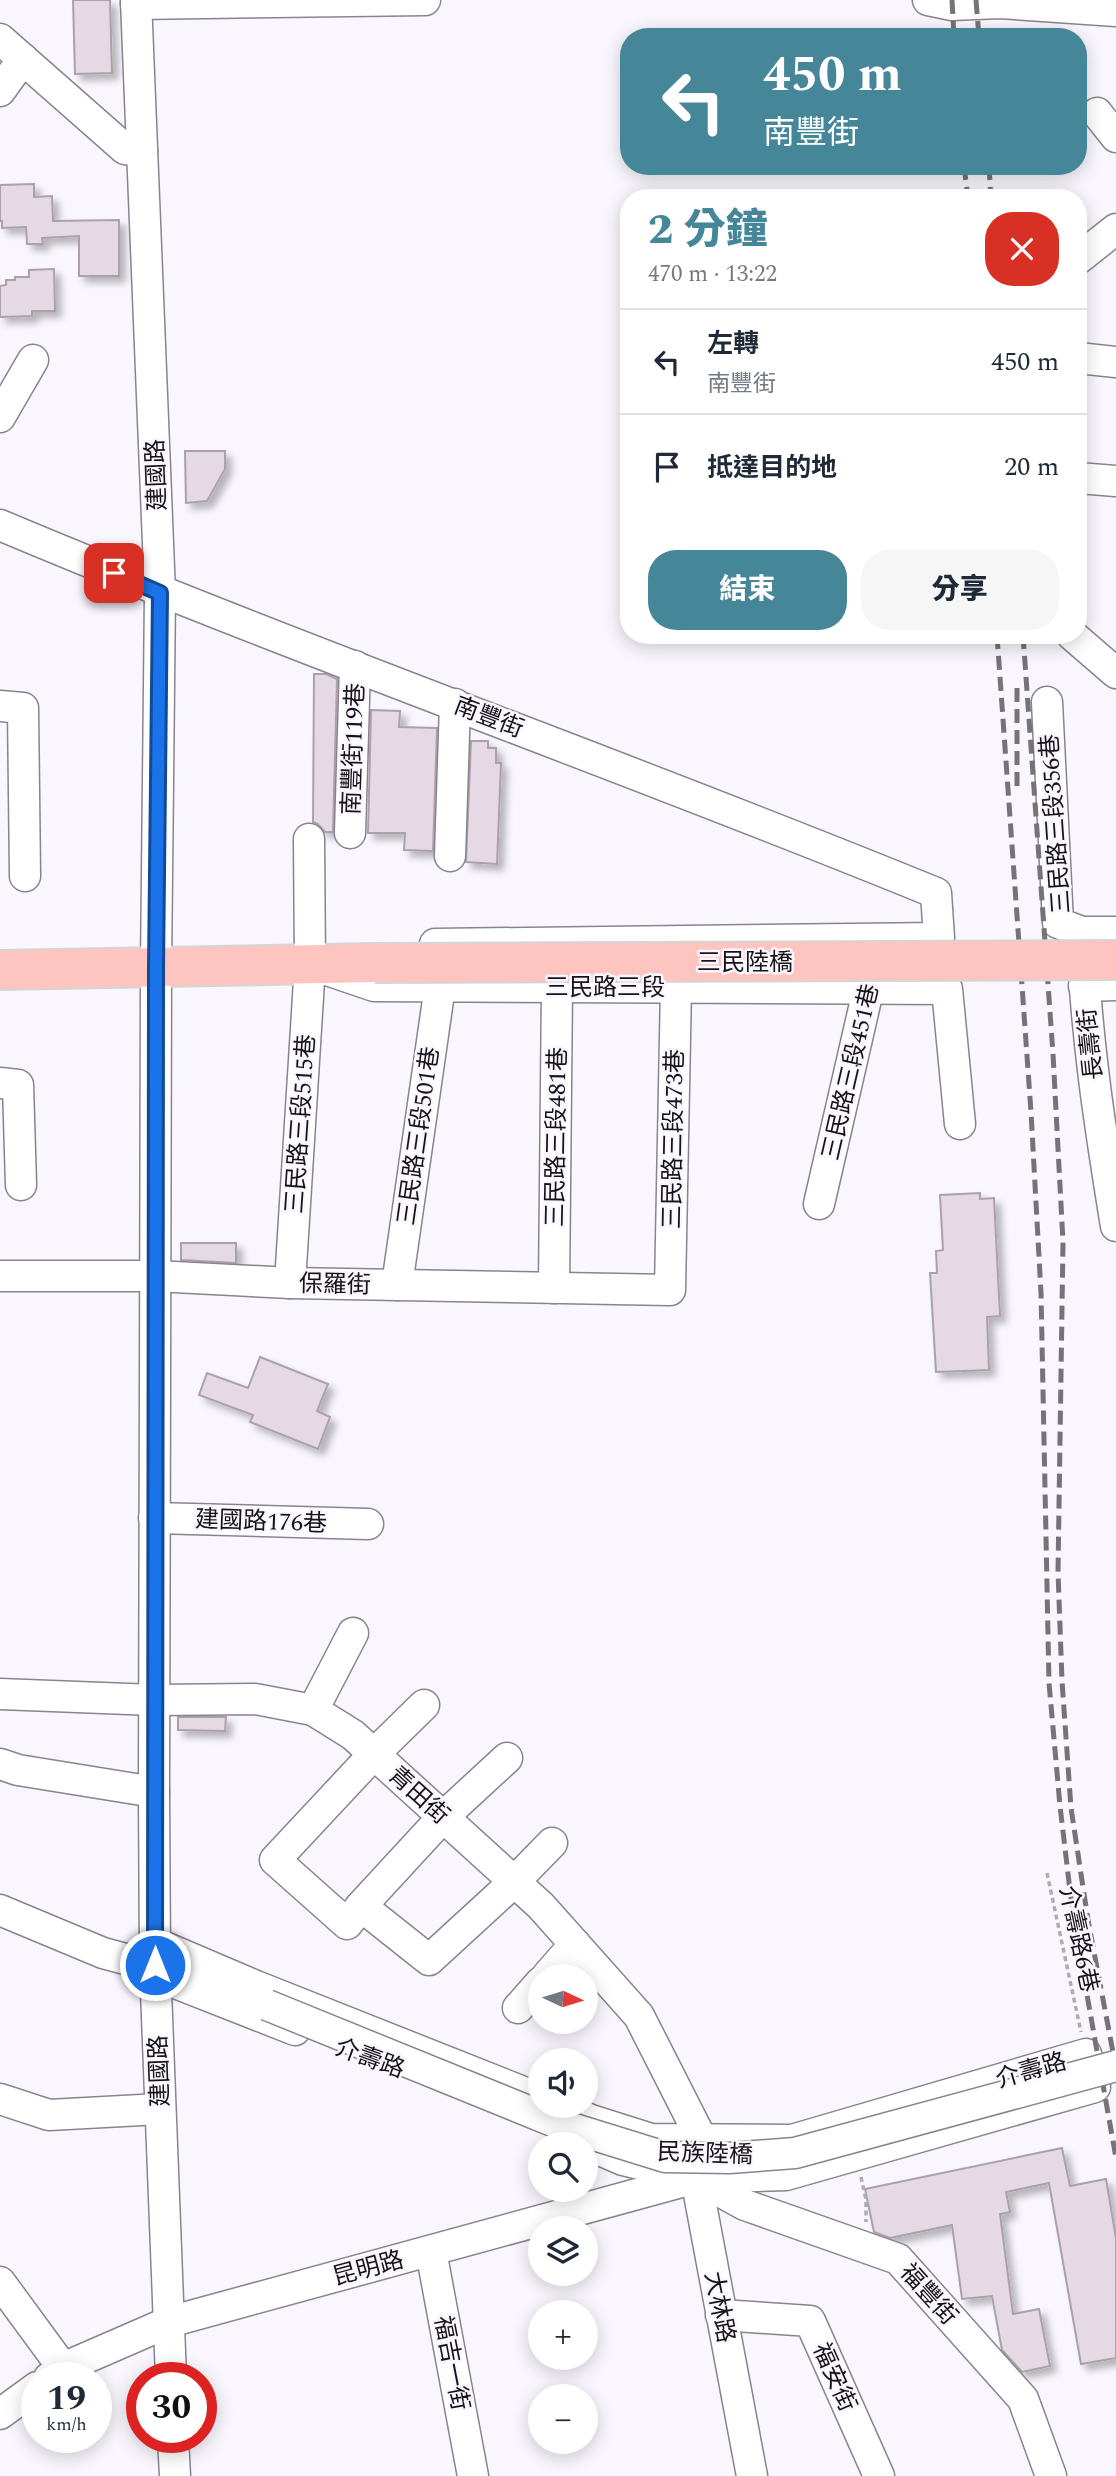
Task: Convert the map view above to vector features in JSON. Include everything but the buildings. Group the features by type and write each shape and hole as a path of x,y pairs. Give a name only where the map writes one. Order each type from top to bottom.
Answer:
{"main road":[{"name":"三民陸橋","path":"375,963 1116,960"},
{"name":"三民路三段","path":"0,970 375,963"}],"street":[{"path":"136,2 425,0"},
{"path":"928,0 952,5 999,3 1116,11"},
{"name":"建國路","path":"136,2 160,593 156,968 154,1792 155,1961 170,2362"},
{"path":"0,39 125,149 142,151"},
{"path":"0,91 23,59"},
{"path":"1097,113 1116,137"},
{"path":"1087,251 1116,229"},
{"path":"1087,359 1116,362"},
{"path":"0,416 33,360"},
{"path":"1087,479 1116,481"},
{"name":"南豐街","path":"0,525 160,593 456,704 936,893 939,937"},
{"path":"1082,644 1116,673"},
{"name":"南豐街119巷","path":"351,833 355,666"},
{"name":"三民路三段356巷","path":"1047,702 1058,923 1082,932"},
{"path":"450,856 456,704"},
{"path":"11,707 12,813 25,876"},
{"name":"三民路三段515巷","path":"290,1283 310,965 309,839"},
{"path":"1116,932 1082,932 1084,986 1116,985"},
{"name":"三民路三段","path":"310,965 395,944 939,937"},
{"name":"三民路三段451巷","path":"819,1204 871,989 878,938"},
{"name":"三民路三段","path":"310,965 374,986 947,989 960,1124"},
{"name":"三民路三段501巷","path":"397,1285 440,986"},
{"name":"三民路三段481巷","path":"554,1288 557,986"},
{"name":"長壽街","path":"1084,986 1097,1109 1116,1226"},
{"name":"三民路三段473巷","path":"670,1290 676,987"},
{"path":"0,1083 18,1085 22,1185"},
{"name":"保羅街","path":"0,1276 155,1276 290,1283 670,1290"},
{"name":"建國路176巷","path":"155,1518 368,1524"},
{"path":"313,1710 353,1633"},
{"name":"青田街","path":"0,1693 154,1700 255,1699 313,1710 354,1735 541,1906 639,2016 701,2138"},
{"path":"424,1705 275,1860 347,1924 443,1817 507,1758"},
{"path":"0,1764 18,1770 154,1792"},
{"path":"361,1906 429,1960 552,1843"},
{"name":"介壽路","path":"0,1910 103,1953 155,1961 256,1986 528,2094"},
{"path":"558,1964 575,1944"},
{"name":"介壽路","path":"155,1961 267,2005"},
{"name":"介壽路","path":"155,1961 261,2018 447,2087 556,2132"},
{"path":"518,2008 528,1997"},
{"name":"民族陸橋","path":"267,2005 565,2126 665,2157 729,2158 795,2153 1106,2076"},
{"name":"介壽路","path":"586,2118 651,2139 792,2140 1086,2054 1106,2076 786,2175 696,2178 623,2160 598,2149"},
{"path":"0,2099 49,2115 160,2109"},
{"path":"857,2154 861,2141 860,2120"},
{"name":"大林路","path":"701,2138 696,2178 752,2476"},
{"name":"昆明路","path":"80,2362 169,2322 696,2178"},
{"name":"福豐街","path":"696,2178 745,2206 898,2259 1023,2399 1051,2476"},
{"name":"福吉一街","path":"431,2251 473,2476"},
{"path":"0,2282 49,2362"},
{"name":"福安街","path":"721,2315 810,2321 879,2476"},
{"path":"0,2414 21,2399"},
{"path":"174,2453 175,2476"}],"path":[{"name":"介壽路6巷","path":"1047,1873 1086,2054"},
{"path":"857,2154 866,2200 865,2247"}],"railway":[{"path":"952,0 954,28"},
{"path":"976,0 978,28"},
{"path":"965,175 967,189"},
{"path":"990,175 990,189"},
{"path":"998,644 1041,1293 1049,1683 1073,1916 1116,2158"},
{"path":"1024,644 1053,1054 1063,1242 1058,1572 1062,1681 1071,1808 1088,1920 1116,2068"},
{"path":"1017,684 1017,786"}],"route":[{"path":"114,573 160,593 156,968 155,1965"}]}
